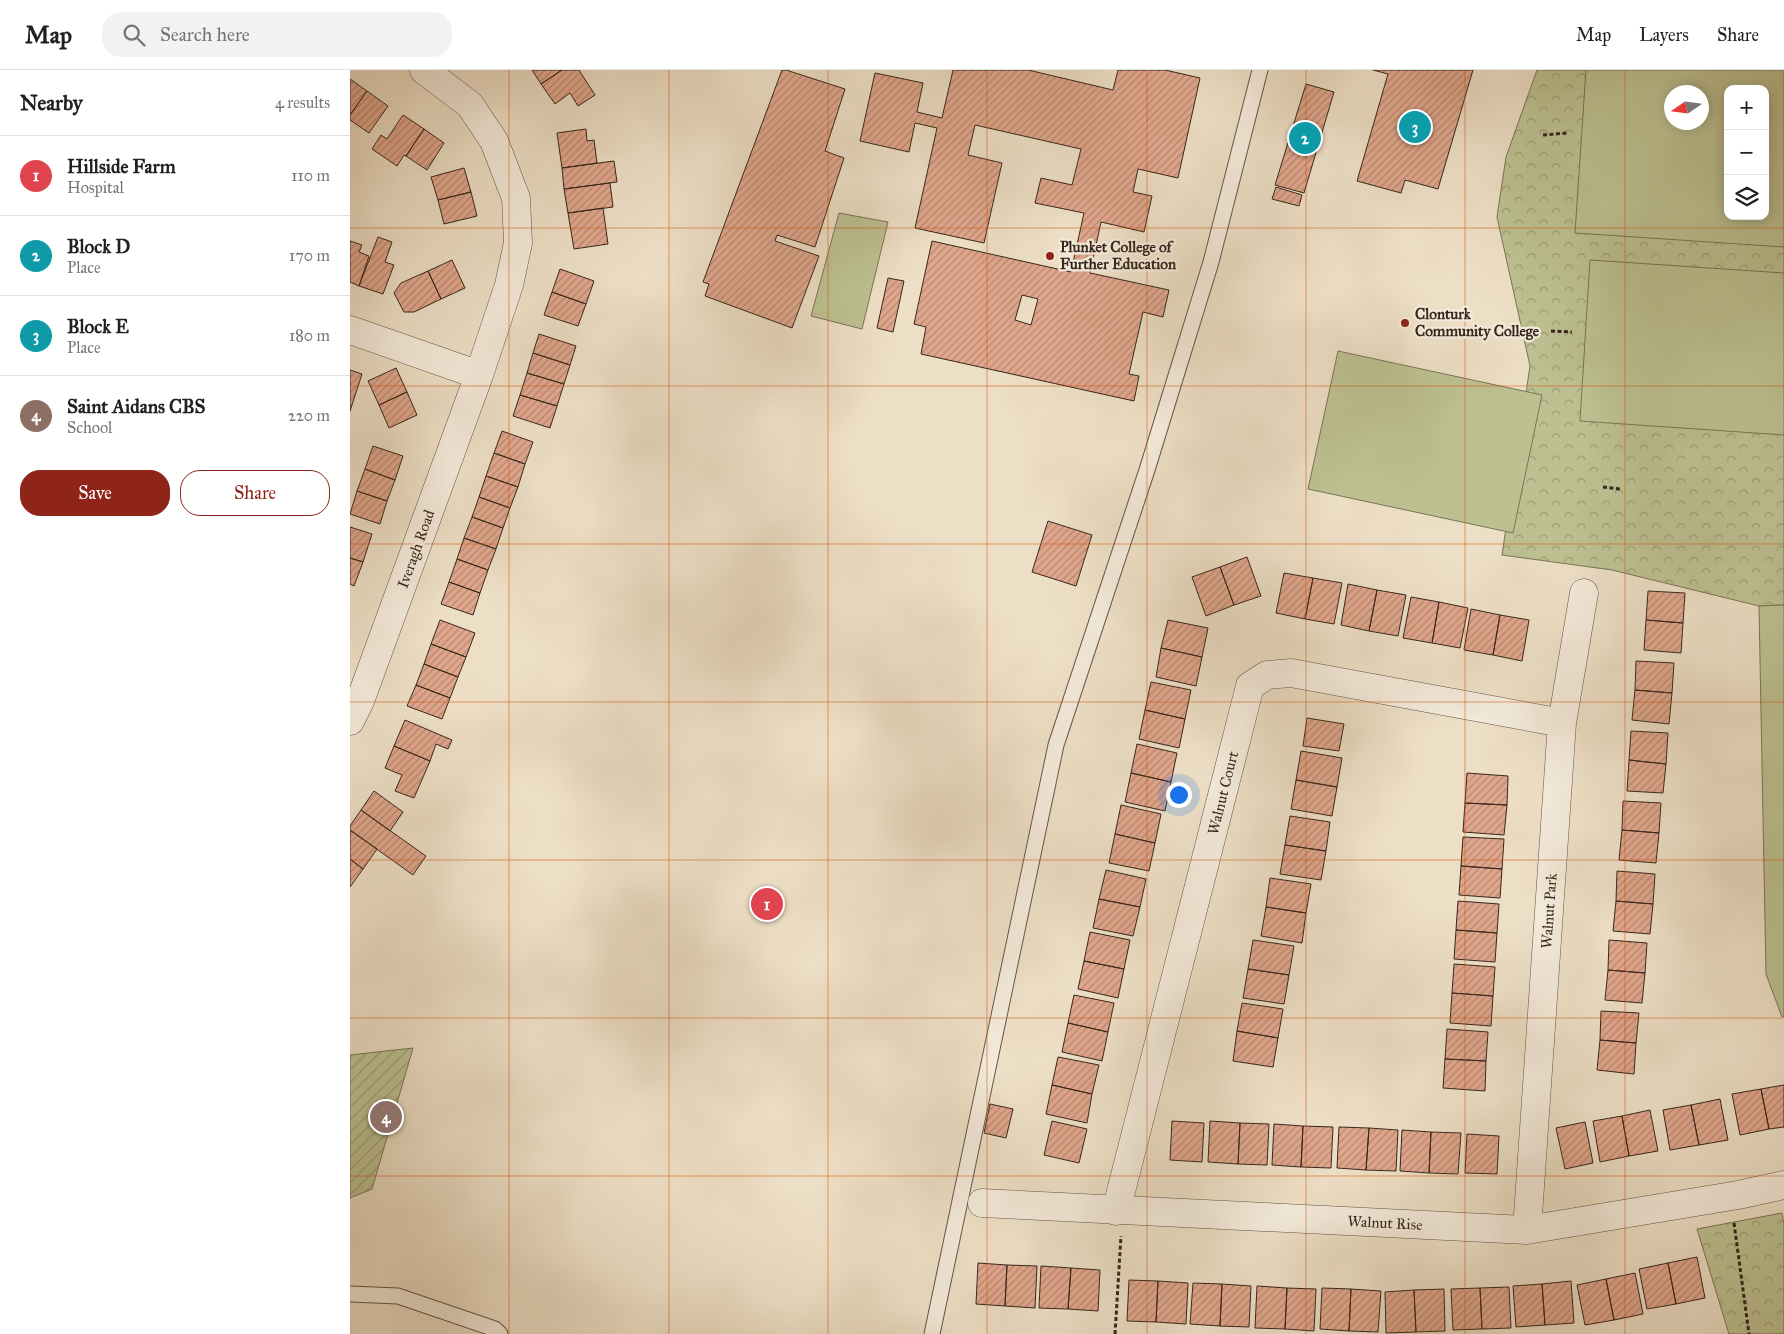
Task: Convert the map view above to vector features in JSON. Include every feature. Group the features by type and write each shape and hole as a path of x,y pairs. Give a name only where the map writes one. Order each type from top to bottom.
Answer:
{"street":[{"name":"Iveragh Road","path":"353,707 479,375 509,285 518,242 516,198 494,140 470,105 424,70"},
{"path":"350,330 479,375"},
{"name":"Walnut Park","path":"1527,1230 1562,723 1584,592"},
{"name":"Walnut Court","path":"1118,1222 1250,686 1267,675 1291,673 1562,723"},
{"name":"Walnut Rise","path":"982,1203 1118,1222 1527,1230 1738,1195 1784,1185"}],"lane":[{"path":"932,1334 1056,745 1148,470 1211,262 1260,70"},
{"path":"350,1294 398,1296 495,1329 500,1334"}],"path":[{"path":"1543,135 1567,133"},
{"path":"1551,332 1572,332"},
{"path":"1603,487 1620,488"},
{"path":"1732,1215 1749,1334"},
{"path":"1115,1334 1118,1222"}],"green space":[{"path":"1537,70 1784,70 1784,605 1759,606 1612,570 1502,555 1530,366 1497,217 1506,157"},
{"path":"1586,70 1784,70 1784,247 1575,233"},
{"path":"839,213 888,222 862,329 811,316"},
{"path":"1590,260 1784,273 1784,435 1580,421"},
{"path":"1338,351 1542,395 1513,533 1308,489"},
{"path":"1784,605 1784,1016 1782,1017 1766,974 1759,606"},
{"path":"413,1048 372,1189 350,1198 350,1055"},
{"path":"1782,1213 1784,1224 1784,1334 1729,1334 1697,1229"}],"building":[{"path":"532,70 562,70 541,84"},
{"path":"562,70 579,70 595,95 578,106 570,93 555,104 541,84"},
{"path":"782,70 845,89 825,151 844,158 815,247 777,235 775,241 819,256 792,328 705,296 709,284 703,282"},
{"path":"953,70 1028,70 1113,90 1118,70 1165,70 1200,78 1178,178 1138,169 1133,192 1152,196 1144,232 1101,222 1090,273 1169,290 1163,317 1143,312 1129,374 1139,376 1134,401 921,354 926,327 914,324 932,241 1071,272 1084,213 1035,203 1041,178 1072,185 1081,149 975,125 968,155 1002,163 984,243 915,228 937,128 915,123 909,152 860,141 875,73 923,83 917,112 942,118","holes":["1022,295 1038,299 1031,325 1015,320"]},
{"path":"1373,70 1473,70 1438,189 1405,180 1401,193 1357,181 1388,74"},
{"path":"350,79 367,91 350,115"},
{"path":"1306,84 1334,92 1304,193 1275,185"},
{"path":"367,91 388,106 369,133 350,120 350,115"},
{"path":"403,115 424,129 397,166 372,149 381,135 387,139"},
{"path":"424,129 444,143 427,170 406,156"},
{"path":"586,129 587,141 594,140 597,163 562,168 557,133"},
{"path":"614,161 617,182 564,189 562,168"},
{"path":"464,168 471,192 438,200 431,177"},
{"path":"610,183 613,207 568,213 564,189"},
{"path":"1276,187 1302,195 1299,206 1272,199"},
{"path":"471,192 477,216 444,224 438,200"},
{"path":"603,208 608,244 574,249 568,213"},
{"path":"378,237 392,242 385,262 394,265 383,294 359,286"},
{"path":"350,241 362,245 359,252 369,256 359,286 350,282"},
{"path":"452,260 465,288 441,299 428,271"},
{"path":"560,269 594,281 586,304 552,292"},
{"path":"428,271 441,299 414,312 404,312 394,293 401,283"},
{"path":"888,278 904,281 893,332 877,328"},
{"path":"552,292 586,304 578,326 544,315"},
{"path":"539,334 576,346 570,365 533,353"},
{"path":"533,353 570,365 564,384 527,373"},
{"path":"396,368 407,392 379,405 368,381"},
{"path":"350,370 362,374 350,411"},
{"path":"527,373 564,384 557,406 520,395"},
{"path":"407,392 417,415 389,428 379,405"},
{"path":"520,395 557,406 550,428 513,416"},
{"path":"502,431 533,442 525,464 494,453"},
{"path":"373,446 403,456 395,480 365,469"},
{"path":"494,453 525,464 518,487 486,476"},
{"path":"365,469 395,480 387,501 357,491"},
{"path":"486,476 518,487 510,508 479,497"},
{"path":"357,491 387,501 380,524 350,514"},
{"path":"479,497 510,508 503,528 472,517"},
{"path":"472,517 503,528 496,549 464,538"},
{"path":"1048,521 1092,535 1076,586 1032,572"},
{"path":"350,527 372,534 363,562 350,558"},
{"path":"464,538 496,549 488,570 457,559"},
{"path":"1247,557 1261,596 1234,605 1220,567"},
{"path":"350,558 363,562 354,586 350,584"},
{"path":"457,559 488,570 480,593 449,582"},
{"path":"1220,567 1234,605 1206,616 1192,577"},
{"path":"1284,573 1313,578 1305,619 1276,613"},
{"path":"1313,578 1342,583 1334,624 1305,619"},
{"path":"449,582 480,593 473,615 441,604"},
{"path":"1348,584 1377,590 1369,631 1341,625"},
{"path":"1377,590 1406,595 1398,636 1369,631"},
{"path":"1648,591 1685,593 1683,623 1646,620"},
{"path":"1411,597 1439,602 1432,643 1403,638"},
{"path":"1439,602 1468,608 1460,648 1432,643"},
{"path":"1471,609 1500,615 1493,655 1464,650"},
{"path":"1500,615 1529,620 1522,661 1493,655"},
{"path":"440,620 475,633 466,657 431,644"},
{"path":"1168,620 1208,628 1202,657 1161,648"},
{"path":"1646,620 1683,623 1681,653 1644,650"},
{"path":"431,644 466,657 458,677 424,664"},
{"path":"1161,648 1202,657 1196,686 1156,677"},
{"path":"1636,661 1674,663 1672,693 1635,690"},
{"path":"424,664 458,677 450,698 416,685"},
{"path":"1151,682 1191,690 1185,719 1145,710"},
{"path":"416,685 450,698 442,719 407,706"},
{"path":"1635,690 1672,693 1669,724 1632,720"},
{"path":"1145,710 1185,719 1179,748 1139,739"},
{"path":"1307,718 1344,724 1339,751 1303,746"},
{"path":"405,720 452,740 448,749 436,744 430,761 394,746"},
{"path":"1631,731 1668,733 1666,764 1629,760"},
{"path":"1137,744 1177,753 1171,782 1131,773"},
{"path":"394,746 430,761 414,798 395,791 402,775 385,768"},
{"path":"1301,751 1342,758 1337,787 1296,780"},
{"path":"1629,760 1666,764 1663,793 1627,791"},
{"path":"1131,773 1171,782 1165,811 1125,802"},
{"path":"1467,773 1508,776 1507,805 1465,803"},
{"path":"1296,780 1337,787 1332,816 1291,809"},
{"path":"374,791 403,812 390,831 361,810"},
{"path":"1623,801 1661,803 1659,833 1622,830"},
{"path":"1465,803 1507,805 1504,835 1463,832"},
{"path":"1121,805 1161,814 1155,843 1115,834"},
{"path":"361,810 426,856 413,875 350,830 350,826"},
{"path":"1290,816 1330,822 1326,851 1285,845"},
{"path":"350,830 377,849 363,869 350,859"},
{"path":"1622,830 1659,833 1656,863 1619,860"},
{"path":"1115,834 1155,843 1149,871 1109,863"},
{"path":"1463,837 1504,839 1502,869 1461,866"},
{"path":"1285,845 1326,851 1321,880 1280,874"},
{"path":"350,859 363,869 350,887"},
{"path":"1461,866 1502,869 1500,898 1459,895"},
{"path":"1106,870 1146,879 1140,907 1099,899"},
{"path":"1617,871 1655,874 1653,904 1616,901"},
{"path":"1270,878 1311,884 1306,913 1266,907"},
{"path":"1099,899 1140,907 1133,936 1093,928"},
{"path":"1458,901 1499,904 1497,933 1456,930"},
{"path":"1616,901 1653,904 1650,934 1613,931"},
{"path":"1266,907 1306,913 1302,943 1261,936"},
{"path":"1456,930 1497,933 1495,962 1454,959"},
{"path":"1090,932 1130,940 1124,969 1084,961"},
{"path":"1253,940 1294,946 1289,975 1248,969"},
{"path":"1609,940 1647,943 1645,973 1608,970"},
{"path":"1084,961 1124,969 1118,998 1078,989"},
{"path":"1454,964 1495,967 1493,996 1452,993"},
{"path":"1248,969 1289,975 1284,1004 1243,998"},
{"path":"1608,970 1645,973 1642,1003 1605,1000"},
{"path":"1452,993 1493,996 1491,1026 1450,1023"},
{"path":"1074,995 1114,1003 1108,1032 1068,1023"},
{"path":"1242,1003 1283,1009 1278,1038 1237,1031"},
{"path":"1601,1011 1639,1013 1636,1043 1600,1040"},
{"path":"1068,1023 1108,1032 1102,1061 1062,1052"},
{"path":"1447,1029 1488,1032 1486,1061 1445,1059"},
{"path":"1237,1031 1278,1038 1273,1067 1233,1061"},
{"path":"1600,1040 1636,1043 1634,1074 1597,1070"},
{"path":"1058,1057 1099,1065 1092,1094 1052,1085"},
{"path":"1445,1059 1486,1061 1485,1091 1443,1088"},
{"path":"1052,1085 1092,1094 1087,1123 1046,1114"},
{"path":"1784,1085 1784,1127 1769,1129 1761,1089"},
{"path":"1761,1089 1769,1129 1740,1135 1732,1094"},
{"path":"1720,1099 1728,1140 1699,1145 1691,1105"},
{"path":"990,1104 1013,1109 1006,1138 984,1133"},
{"path":"1691,1105 1699,1145 1670,1150 1663,1110"},
{"path":"1650,1110 1658,1151 1629,1156 1622,1116"},
{"path":"1622,1116 1629,1156 1600,1162 1593,1121"},
{"path":"1052,1121 1087,1129 1079,1163 1044,1155"},
{"path":"1172,1121 1204,1123 1202,1162 1170,1160"},
{"path":"1210,1121 1240,1123 1238,1164 1208,1162"},
{"path":"1585,1122 1593,1163 1565,1169 1556,1128"},
{"path":"1240,1123 1269,1124 1267,1165 1238,1164"},
{"path":"1274,1124 1303,1126 1301,1167 1272,1165"},
{"path":"1303,1126 1333,1127 1331,1168 1301,1167"},
{"path":"1339,1127 1369,1128 1366,1170 1337,1168"},
{"path":"1369,1128 1398,1130 1396,1171 1366,1170"},
{"path":"1402,1130 1431,1132 1429,1173 1400,1171"},
{"path":"1431,1132 1461,1133 1458,1174 1429,1173"},
{"path":"1467,1134 1499,1136 1497,1174 1465,1173"},
{"path":"1697,1257 1705,1298 1676,1304 1668,1263"},
{"path":"978,1263 1007,1265 1005,1306 976,1304"},
{"path":"1668,1263 1676,1304 1647,1309 1639,1269"},
{"path":"1007,1265 1037,1266 1035,1308 1005,1306"},
{"path":"1041,1266 1071,1268 1068,1309 1039,1308"},
{"path":"1071,1268 1100,1270 1098,1311 1068,1309"},
{"path":"1635,1273 1643,1314 1614,1320 1606,1279"},
{"path":"1606,1279 1614,1320 1585,1325 1577,1285"},
{"path":"1129,1280 1158,1281 1156,1322 1127,1321"},
{"path":"1158,1281 1188,1283 1186,1324 1156,1322"},
{"path":"1571,1281 1574,1323 1545,1325 1542,1284"},
{"path":"1193,1283 1222,1284 1220,1326 1190,1324"},
{"path":"1222,1284 1251,1286 1249,1327 1220,1326"},
{"path":"1542,1284 1545,1325 1516,1327 1513,1286"},
{"path":"1257,1286 1287,1288 1285,1329 1255,1328"},
{"path":"1509,1287 1511,1328 1482,1329 1480,1288"},
{"path":"1287,1288 1316,1289 1314,1331 1285,1329"},
{"path":"1322,1288 1351,1289 1349,1331 1320,1329"},
{"path":"1480,1288 1482,1329 1453,1330 1451,1289"},
{"path":"1351,1289 1381,1291 1378,1332 1349,1331"},
{"path":"1444,1289 1445,1331 1416,1332 1414,1290"},
{"path":"1414,1290 1416,1332 1386,1333 1385,1292"}],"place":[{"name":"Block E","path":"1415,127"},
{"name":"Block D","path":"1305,138"},
{"name":"Plunket College of Further Education","path":"1050,256"},
{"name":"Clonturk Community College","path":"1405,323"},
{"name":"Hillside Farm","path":"767,904"},
{"name":"Saint Aidans CBS","path":"386,1117"}]}
